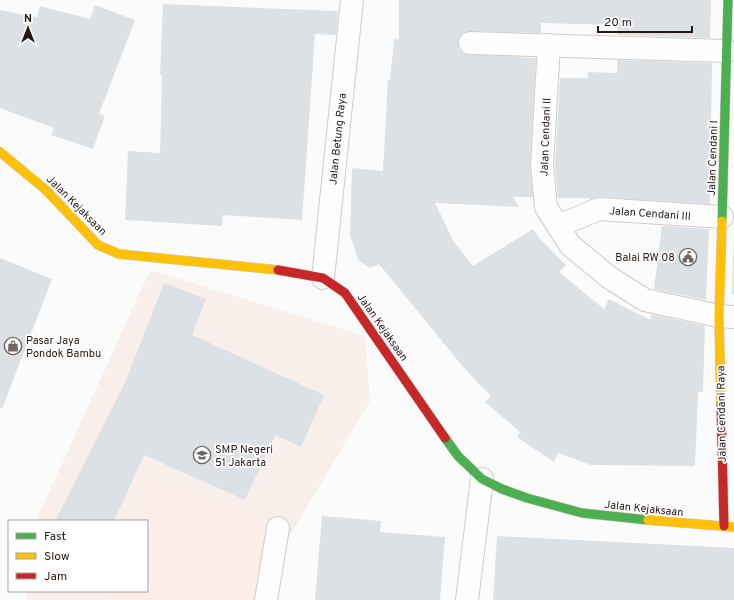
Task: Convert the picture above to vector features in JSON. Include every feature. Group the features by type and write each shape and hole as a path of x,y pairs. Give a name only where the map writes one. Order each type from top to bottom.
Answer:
{"street":[{"name":"Jalan Betung Raya","path":"323,278 352,0"},
{"name":"Jalan Cendani I","path":"727,316 722,217 728,0"},
{"path":"470,43 727,51"},
{"name":"Jalan Cendani II","path":"550,46 542,165 546,207 570,245 610,278 645,300 727,316"},
{"name":"Jalan Kejaksaan","path":"0,152 46,190 98,245 119,254 297,272 323,278 345,294 458,456 482,479 527,498 582,513 666,523 734,527"},
{"name":"Jalan Cendani III","path":"558,226 599,209 722,217"},
{"name":"Jalan Cendani Raya","path":"724,526 727,316"},
{"path":"467,600 482,479"},
{"path":"266,600 278,528"}],"shaded area":[{"name":"SMP Negeri 51 Jakarta","path":"150,270 365,336 370,401 283,547 274,600 27,600 27,592 148,592 148,520 36,520"},
{"path":"149,477 283,521 257,600 109,600 110,592 148,592 148,520 130,520"}],"building":[{"path":"399,0 711,0 710,38 617,35 618,25 541,23 541,33 464,32 459,37 458,43 459,49 464,54 536,58 530,164 533,197 513,197 519,207 435,203 454,242 473,266 533,229 539,238 566,265 559,272 604,309 609,299 650,320 651,314 705,326 703,392 698,392 695,466 591,465 558,453 554,462 517,437 520,432 485,402 491,396 464,368 379,264 370,268 358,260 350,235 352,168 383,171 388,80 390,80 394,39 399,40"},
{"path":"163,4 338,11 336,35 315,34 302,220 223,215 222,226 125,220 128,151 160,153 162,75 160,75"},
{"path":"95,5 135,20 99,114 105,116 93,149 51,135 54,128 0,108 0,10 37,17 40,6 90,19"},
{"path":"617,60 712,63 710,204 600,197 589,200 589,198 558,198 555,165 560,78 588,78 588,72 617,73"},
{"name":"Balai RW 08","path":"662,226 709,229 706,300 654,289"},
{"path":"734,228 734,294 732,294"},
{"name":"Pasar Jaya Pondok Bambu","path":"0,258 52,279 2,409 0,408"},
{"path":"164,283 206,299 192,335 324,395 301,447 275,435 245,500 144,455 114,520 56,520 125,383"},
{"path":"322,516 381,521 380,532 445,537 440,600 315,600"},
{"path":"497,536 734,548 734,600 493,600"}],"traffic: fast":[{"path":"722,221 728,0"},
{"path":"445,438 458,456 482,479 502,489 527,498 582,513 648,520"}],"traffic: slow":[{"path":"0,152 46,190 98,245 119,254 278,270"},
{"path":"721,405 719,316 722,221"},
{"path":"648,520 734,527"}],"traffic: jam":[{"path":"278,270 323,278 345,293 445,438"},
{"path":"721,405 724,526"}],"place":[{"name":"Balai RW 08","path":"688,257"},
{"name":"Pasar Jaya Pondok Bambu","path":"13,346"},
{"name":"SMP Negeri 51 Jakarta","path":"202,455"}]}
